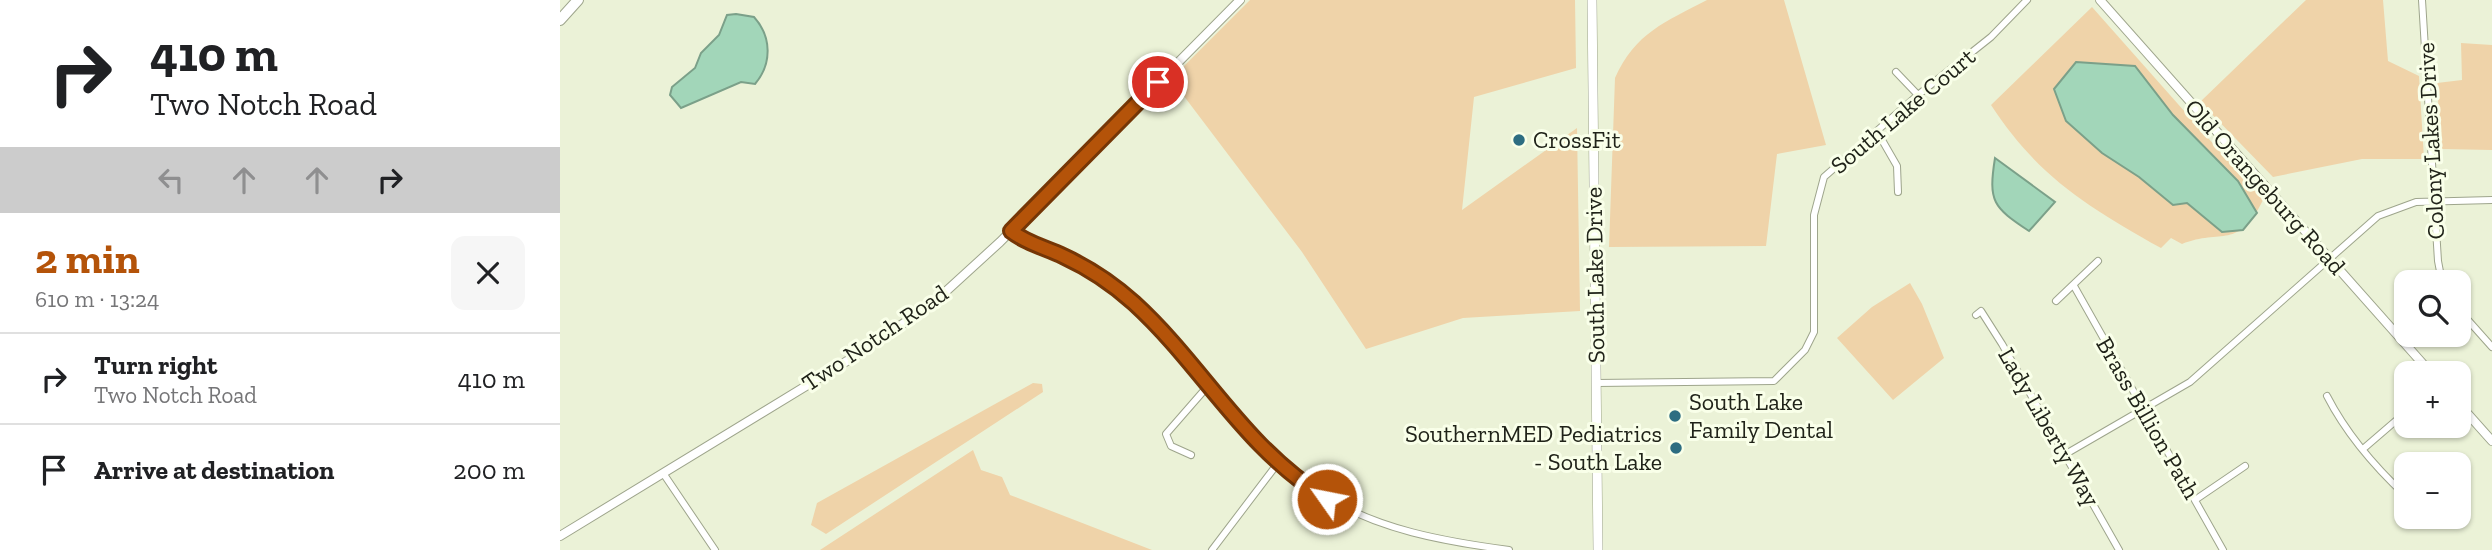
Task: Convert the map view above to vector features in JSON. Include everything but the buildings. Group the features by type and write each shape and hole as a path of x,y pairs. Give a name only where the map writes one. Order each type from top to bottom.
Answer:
{"highway":[{"path":"560,20 578,0"}],"main road":[{"name":"South Lake Drive","path":"1592,0 1598,550"}],"street":[{"name":"Two Notch Road","path":"560,536 900,326 961,280 1240,0"},
{"name":"South Lake Court","path":"1596,383 1774,381 1805,350 1814,332 1814,215 1824,177 1878,133 1918,95 1991,37 2027,0"},
{"name":"Old Orangeburg Road","path":"2099,0 2420,361"},
{"name":"Colony Lakes Drive","path":"2422,0 2441,270"},
{"path":"1896,72 1918,95"},
{"path":"1878,133 1897,166 1898,192"},
{"path":"2064,455 2190,382 2367,224 2390,210 2434,200 2492,200"},
{"path":"1011,231 1083,266 1124,293 1278,463 1343,509 1383,526 1449,542 1508,550"},
{"path":"2056,301 2098,261"},
{"name":"Brass Billion Path","path":"2074,286 2223,550"},
{"name":"Lady Liberty Way","path":"1976,314 1981,311 2119,550"},
{"path":"2471,323 2492,347"},
{"path":"1191,455 1171,446 1166,434 1207,387"},
{"path":"2327,396 2340,419 2363,449 2394,483"},
{"path":"2471,417 2492,441"},
{"path":"2363,449 2394,422"},
{"path":"1212,550 1278,463"},
{"path":"2195,500 2245,466"},
{"path":"663,473 715,550"}],"shaded area":[{"path":"1250,0 1575,0 1576,68 1474,97 1462,210 1577,128 1580,311 1463,318 1366,349 1302,252 1171,79"},
{"path":"1707,0 1784,0 1826,145 1777,154 1766,246 1609,247 1615,78 1642,39 1665,22"},
{"path":"2306,0 2383,0 2388,61 2419,76 2424,159 2362,159 2273,177 2200,102"},
{"path":"2092,7 2263,200 2254,216 2237,232 2182,244 2171,238 2161,248 2066,188 2027,152 1991,105"},
{"path":"727,15 754,17 764,33 768,50 761,76 755,84 741,82 681,108 670,95 672,87 695,68 701,53 719,35"},
{"path":"2461,43 2492,45 2492,150 2441,149 2437,83 2462,80"},
{"path":"2076,62 2135,66 2173,115 2238,181 2257,213 2243,230 2222,232 2187,203 2173,205 2139,177 2102,153 2066,121 2054,89"},
{"path":"1995,158 2055,202 2029,231 2008,216 1996,202 1992,185"},
{"path":"1910,283 1922,304 1944,358 1893,400 1837,338 1872,307"},
{"path":"1033,383 1042,384 1043,392 826,534 811,525 817,503"},
{"path":"973,450 981,470 1002,477 1010,495 1152,550 820,550"}],"place":[{"name":"CrossFit","path":"1519,140"},
{"name":"South Lake Family Dental","path":"1675,416"},
{"name":"SouthernMED Pediatrics - South Lake","path":"1676,448"}],"route":[{"path":"1158,82 1011,231 1083,266 1124,293 1151,320 1261,446 1298,480 1327,499"}]}
